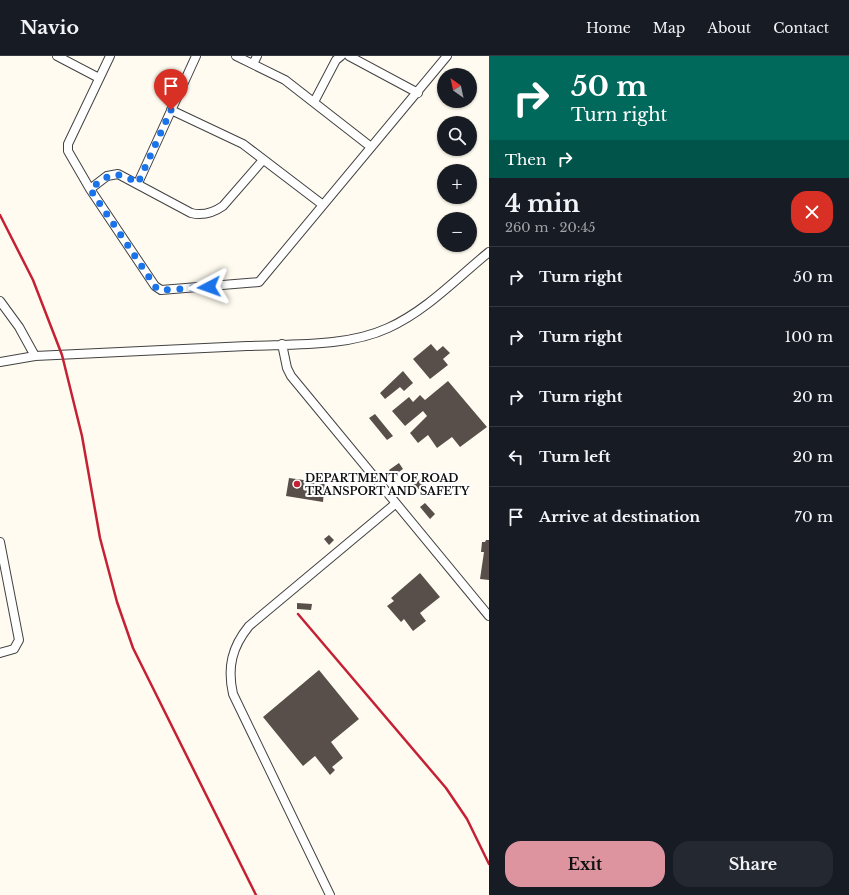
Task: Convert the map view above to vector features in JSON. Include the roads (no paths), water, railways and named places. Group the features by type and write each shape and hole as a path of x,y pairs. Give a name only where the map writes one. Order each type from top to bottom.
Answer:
{"street":[{"path":"57,56 99,78"},
{"path":"110,56 67,147 69,154 90,189 155,286 161,290 258,282 324,205 370,147 447,56"},
{"path":"138,183 196,56"},
{"path":"236,56 255,60 282,78 370,147"},
{"path":"314,102 336,60 341,56"},
{"path":"350,56 418,92"},
{"path":"171,110 235,139 324,205"},
{"path":"90,189 107,176 114,174 123,175 191,213 202,215 210,213 223,206 263,160"},
{"path":"0,362 35,356 282,344 346,340 362,337 387,328 416,312 489,252"},
{"path":"0,301 19,327 35,356"},
{"path":"282,344 287,368 291,376 395,504 488,612"},
{"path":"330,895 233,694 230,664 239,638 248,626 395,504"},
{"path":"0,542 19,640 14,649 0,653"}],"railway":[{"path":"0,215 33,280 62,355 82,436 100,538 117,602 133,648 256,895"},
{"path":"298,614 446,788 467,819 489,864"}],"place":[{"name":"DEPARTMENT OF ROAD TRANSPORT AND SAFETY","path":"297,484"}]}
